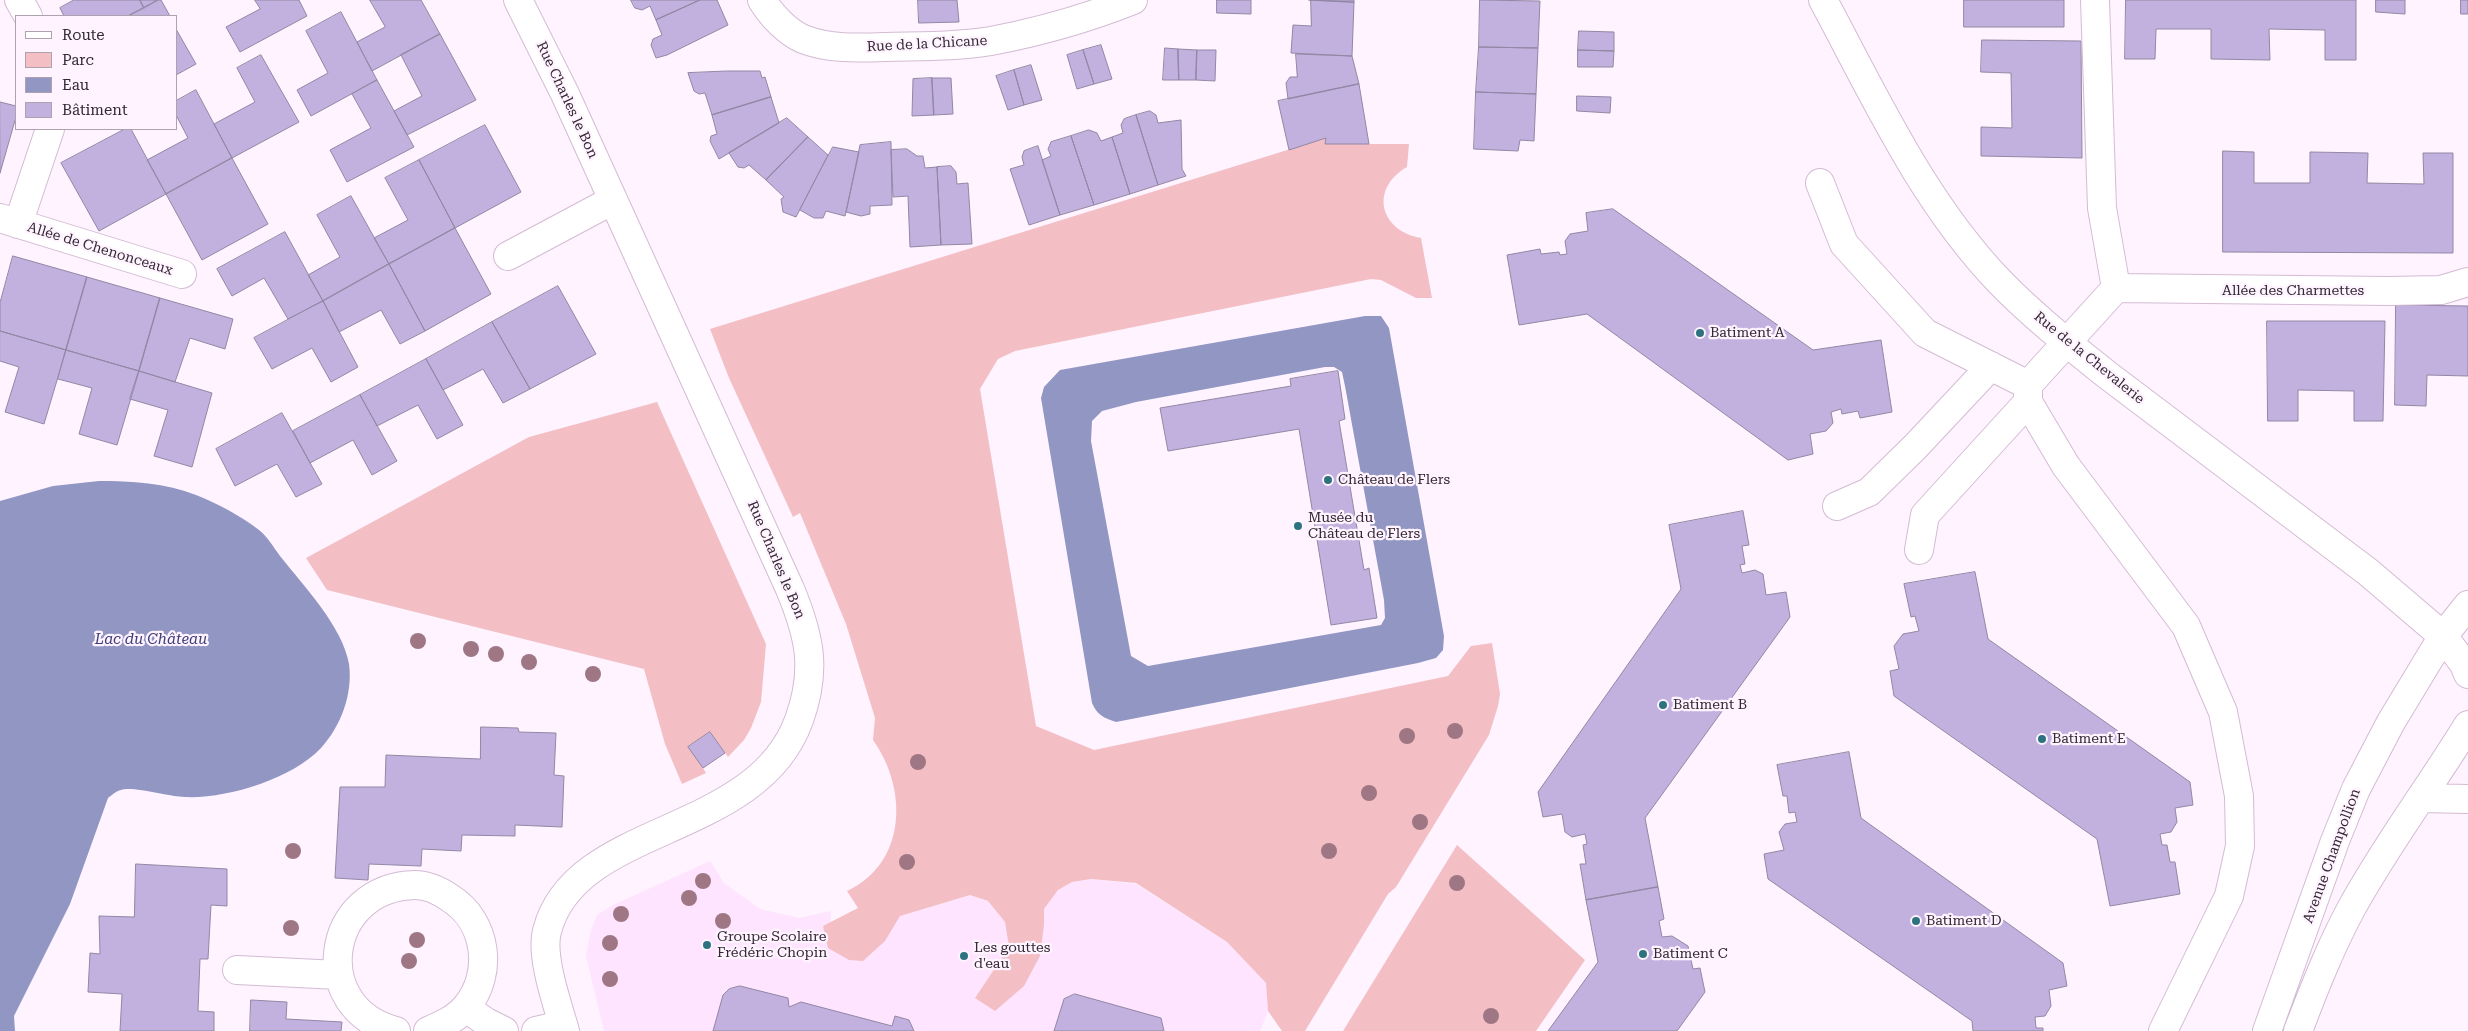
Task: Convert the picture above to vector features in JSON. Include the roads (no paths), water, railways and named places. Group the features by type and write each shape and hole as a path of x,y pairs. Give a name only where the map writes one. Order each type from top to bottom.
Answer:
{"street":[{"name":"Rue Charles le Bon","path":"518,0 565,94 614,200 790,589 803,620 810,652 810,674 806,701 796,728 783,752 768,770 748,786 697,818 611,856 590,869 568,889 554,911 546,933 547,957 564,1028 536,1031"},
{"name":"Rue de la Chicane","path":"762,0 784,26 801,38 821,45 858,48 990,41 1100,13 1133,0"},
{"name":"Rue de la Chevalerie","path":"1823,0 1911,162 1939,207 2000,282 2066,342 2368,572 2443,636"},
{"path":"1919,550 1925,515 2028,394 2066,342 2116,288 2102,208 2095,0"},
{"name":"Allée de Chenonceaux","path":"50,130 9,221 182,274"},
{"path":"1820,183 1844,244 1925,333 1991,366 2028,394 2066,466 2186,626 2223,712 2239,796 2240,846 2228,896 2163,1031"},
{"path":"508,256 614,200"},
{"name":"Allée des Charmettes","path":"2116,288 2389,291 2442,290 2468,282"},
{"path":"1837,506 1869,492 1915,447 1991,366"},
{"name":"Avenue Champollion","path":"2267,1031 2335,841 2356,789 2391,722 2443,636 2468,605"},
{"path":"2443,636 2464,664 2468,674"},
{"path":"2298,1031 2320,973 2351,909 2468,725"},
{"path":"2421,798 2468,799"},
{"path":"396,1031 381,1027 361,1015 347,997 338,975 337,952 343,930 355,910 373,896 394,887 418,885 440,891 460,904 474,922 483,943 484,966 478,988 466,1008 448,1023 428,1031"},
{"path":"237,970 338,975"},
{"path":"466,1008 486,1022 504,1031"}],"water":[{"path":"1365,316 1381,316 1389,328 1444,636 1443,650 1436,658 1418,663 1116,722 1101,716 1092,703 1041,398 1044,387 1060,370","holes":["1325,367 1334,367 1342,372 1384,600 1385,618 1381,625 1148,666 1131,656 1091,441 1092,421 1102,411 1136,402"]},
{"name":"Lac du Château","path":"99,481 148,483 185,491 229,510 262,533 331,621 345,650 349,664 349,687 340,720 321,748 309,759 276,778 238,791 219,795 178,797 127,789 117,791 108,798 70,904 14,1016 15,1031 0,1031 0,501 53,486"}],"place":[{"name":"Batiment A","path":"1700,333"},
{"name":"Château de Flers","path":"1328,480"},
{"name":"Musée du Château de Flers","path":"1298,526"},
{"name":"Batiment B","path":"1663,705"},
{"name":"Batiment E","path":"2042,739"},
{"name":"Batiment D","path":"1916,921"},
{"name":"Groupe Scolaire Frédéric Chopin","path":"707,945"},
{"name":"Batiment C","path":"1643,954"},
{"name":"Les gouttes d'eau","path":"964,956"}]}
